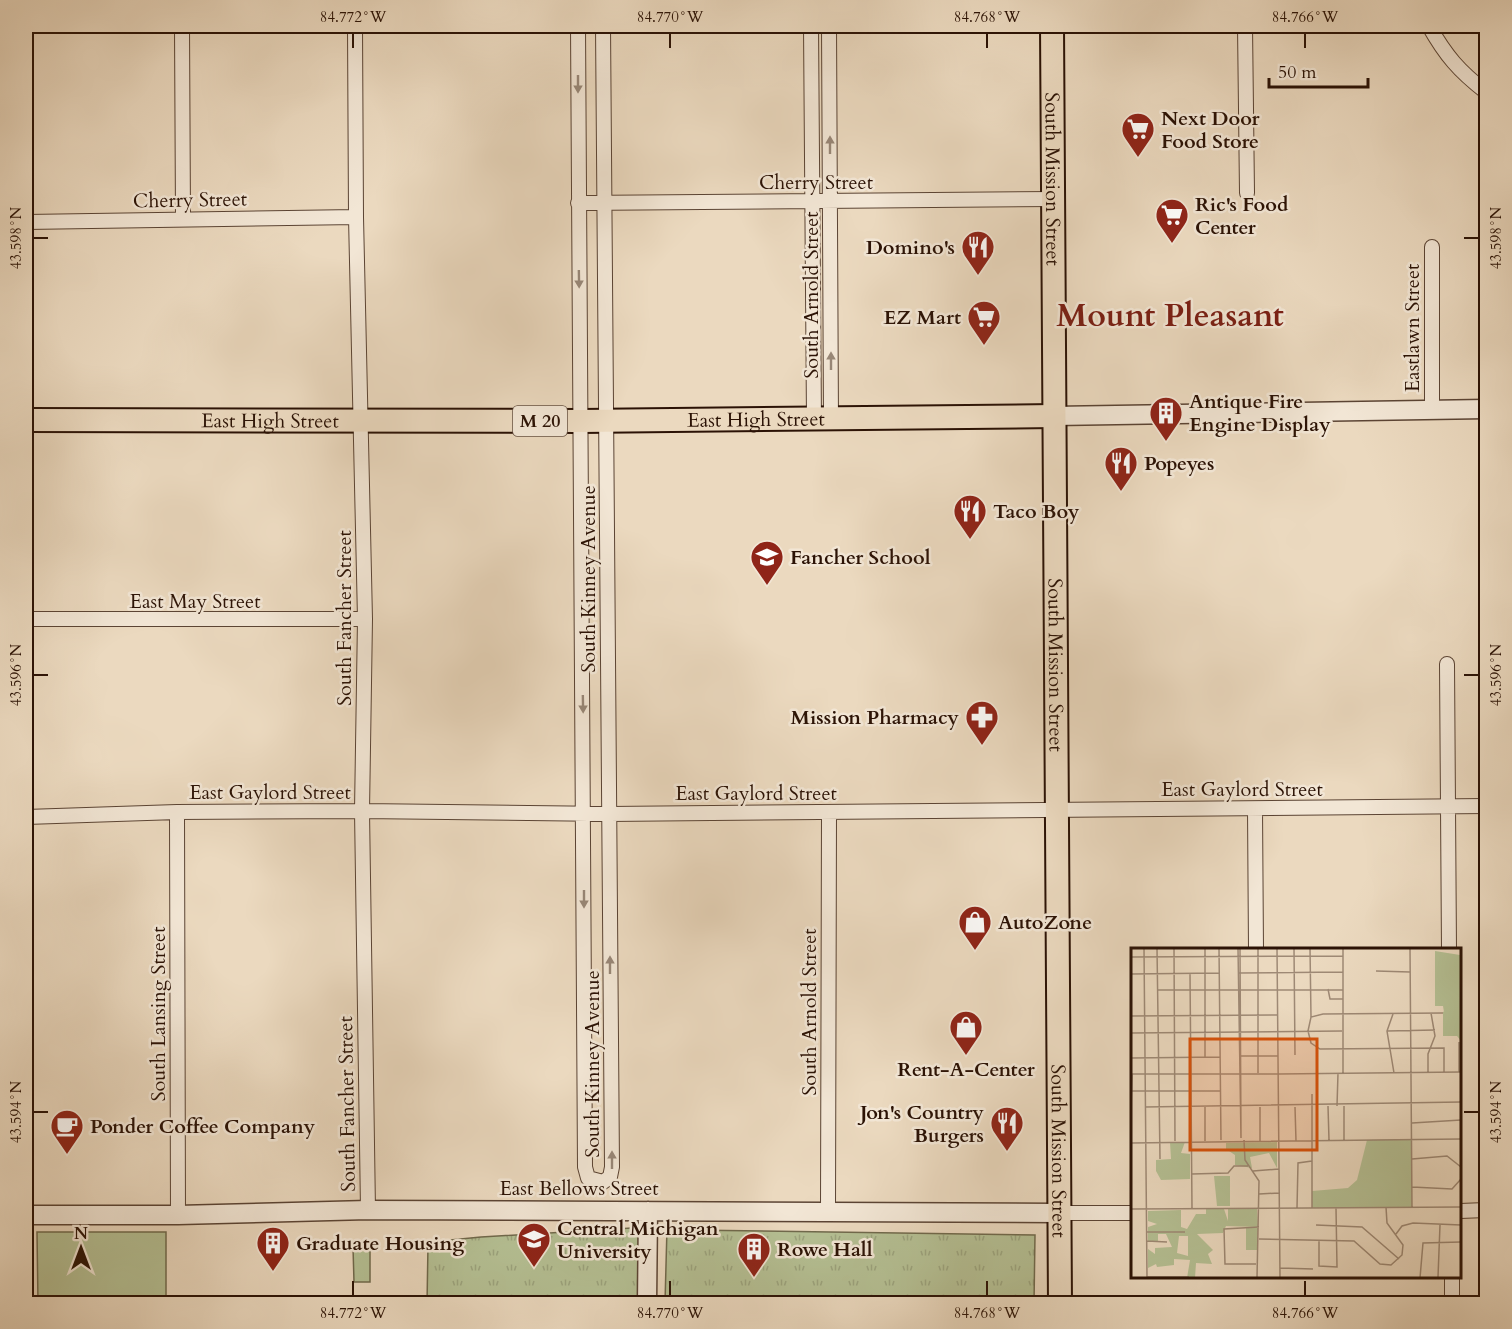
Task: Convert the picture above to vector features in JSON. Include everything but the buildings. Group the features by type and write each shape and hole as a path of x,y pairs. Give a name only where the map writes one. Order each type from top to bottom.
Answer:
{"main road":[{"name":"South Mission Street","path":"1052,26 1055,200 1054,416 1060,1304"},
{"name":"East High Street","path":"26,420 606,421 1054,416"}],"street":[{"path":"182,26 183,219"},
{"name":"South Fancher Street","path":"355,26 356,217 365,619 362,811 368,1210"},
{"name":"South Kinney Avenue","path":"578,26 585,1167 588,1178 598,1182 609,1179 612,1167 603,26"},
{"name":"South Arnold Street","path":"811,26 812,201 823,420"},
{"name":"South Arnold Street","path":"823,420 830,200 829,26"},
{"path":"1245,26 1247,193"},
{"path":"1429,26 1443,51 1465,75 1486,92"},
{"name":"Cherry Street","path":"578,203 1055,200"},
{"name":"Cherry Street","path":"26,222 356,217"},
{"name":"Eastlawn Street","path":"1432,247 1432,409"},
{"name":"East High Street","path":"1054,416 1486,409"},
{"name":"East May Street","path":"26,620 365,619"},
{"path":"1447,664 1449,948"},
{"name":"East Gaylord Street","path":"26,817 177,812 362,811 609,814 1486,806"},
{"path":"1255,809 1256,948"},
{"name":"South Lansing Street","path":"177,812 178,1215"},
{"name":"South Arnold Street","path":"828,1212 830,812"},
{"name":"East Bellows Street","path":"26,1215 178,1215 368,1210 1131,1213"},
{"path":"1461,1210 1486,1210"},
{"path":"647,1304 648,1211"},
{"path":"1452,1278 1452,1304"}],"green space":[{"path":"648,1227 647,1303 427,1304 428,1245 440,1241 481,1237"},
{"path":"667,1228 1035,1235 1034,1303 665,1303"},
{"path":"37,1232 166,1232 166,1303 38,1303"},
{"path":"370,1246 370,1282 354,1282 353,1247"}],"place":[{"name":"Next Door Food Store","path":"1138,158"},
{"name":"Ric's Food Center","path":"1172,244"},
{"name":"Domino's","path":"978,276"},
{"name":"EZ Mart","path":"984,346"},
{"name":"Antique Fire Engine Display","path":"1166,442"},
{"name":"Popeyes","path":"1121,492"},
{"name":"Taco Boy","path":"970,540"},
{"name":"Fancher School","path":"767,586"},
{"name":"Mission Pharmacy","path":"982,746"},
{"name":"AutoZone","path":"975,951"},
{"name":"Rent-A-Center","path":"966,1056"},
{"name":"Jon's Country Burgers","path":"1007,1152"},
{"name":"Ponder Coffee Company","path":"67,1155"},
{"name":"Central Michigan University","path":"534,1268"},
{"name":"Graduate Housing","path":"273,1272"},
{"name":"Rowe Hall","path":"754,1278"}],"district":[{"name":"Mount Pleasant","path":"1170,316"}]}
